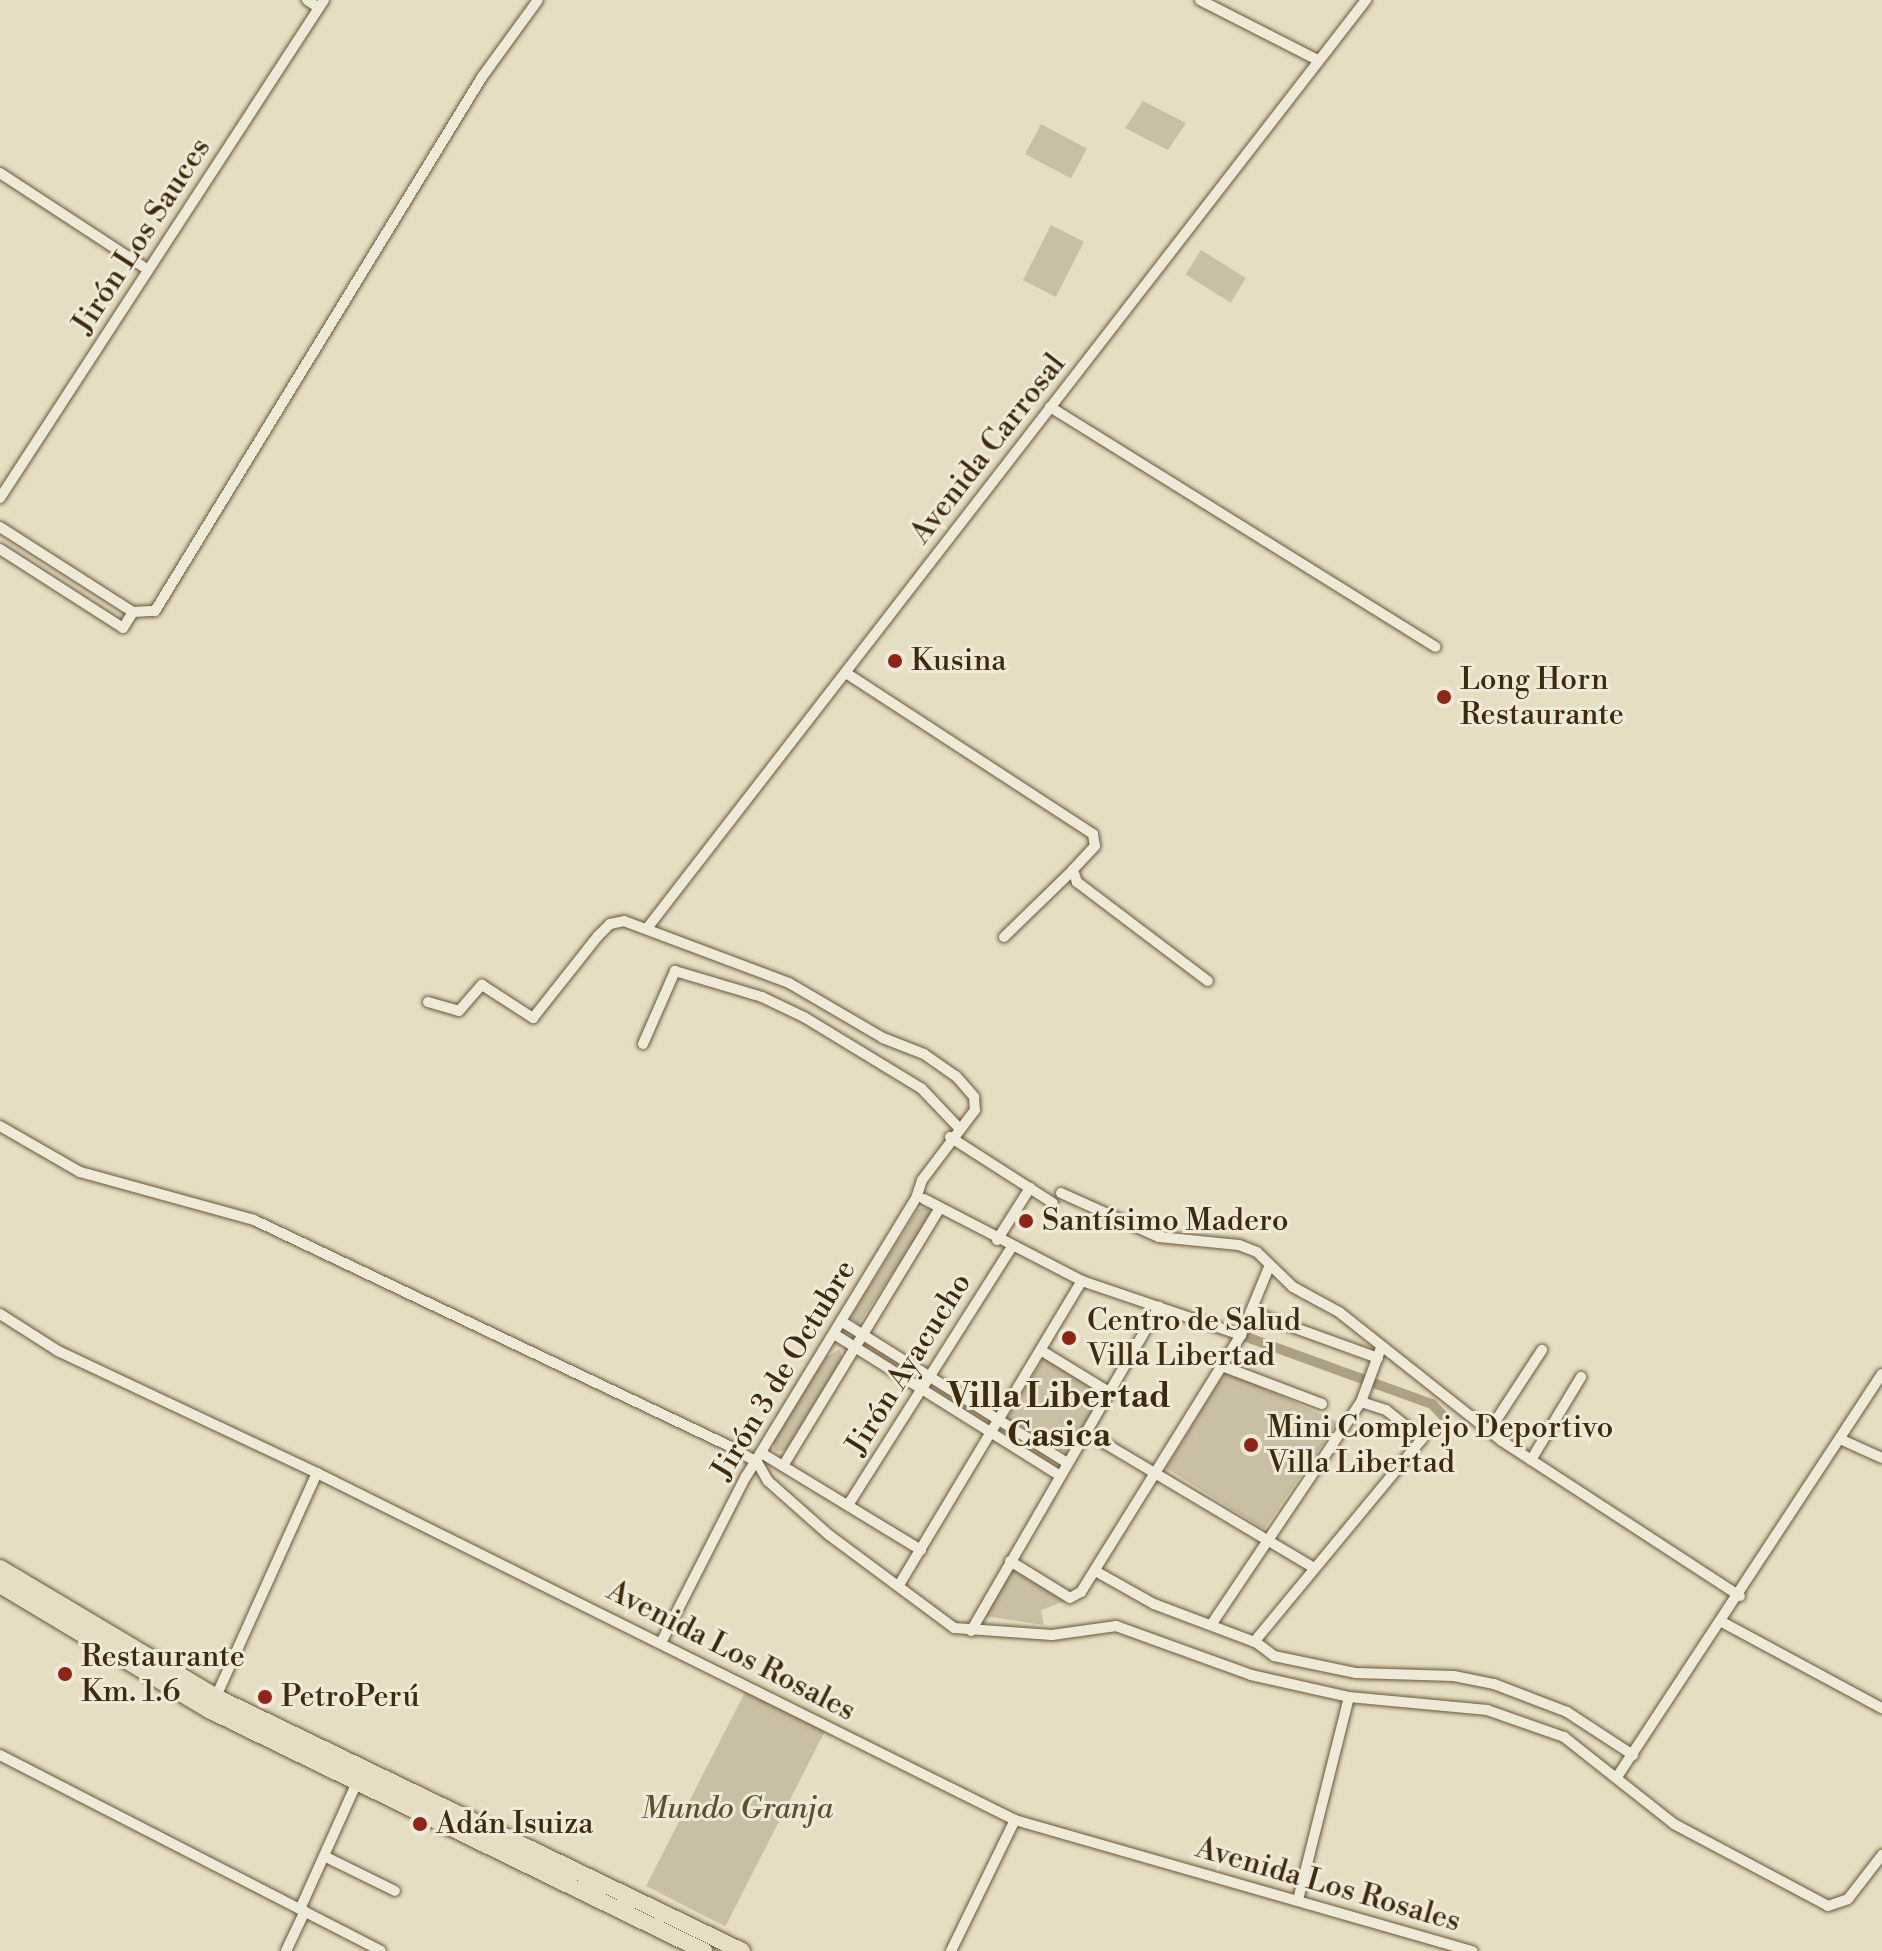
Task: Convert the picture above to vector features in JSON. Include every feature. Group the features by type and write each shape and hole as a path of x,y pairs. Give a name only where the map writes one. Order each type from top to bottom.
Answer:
{"main road":[{"path":"0,1568 212,1704 742,1951"},
{"path":"0,1585 357,1782 704,1951"}],"street":[{"path":"307,0 321,4"},
{"path":"0,527 133,612 155,611 482,77 538,0"},
{"path":"1200,0 1318,60"},
{"name":"Avenida Carrosal","path":"648,927 1366,0"},
{"name":"Jirón Los Sauces","path":"0,498 321,4"},
{"path":"0,173 148,270"},
{"path":"1050,407 1435,647"},
{"path":"0,549 123,628 133,612"},
{"path":"846,673 1093,834 1095,846 1004,937"},
{"path":"1073,870 1077,882 1208,981"},
{"name":"Jirón 3 de Octubre","path":"428,1002 459,1011 482,985 533,1018 610,924 648,927 789,983 883,1038 924,1054 956,1076 974,1097 975,1110 950,1137 760,1458 661,1643"},
{"path":"643,1044 675,971 762,997 804,1017 921,1088 958,1127"},
{"path":"0,1126 80,1172 254,1220 760,1458 783,1466 921,1550"},
{"path":"950,1137 1053,1203"},
{"path":"997,1240 1030,1188"},
{"path":"1061,1193 1159,1237 1239,1245 1257,1252 1269,1267 1339,1312 1380,1353 1489,1431 1740,1596"},
{"path":"924,1199 1011,1248 1082,1281 1241,1335"},
{"name":"Jirón 3 de Octubre","path":"783,1466 853,1346 940,1208"},
{"name":"Jirón Ayacucho","path":"848,1505 1011,1248"},
{"path":"1010,1561 1070,1598 1097,1572 1241,1335 1269,1267"},
{"path":"899,1585 1082,1281"},
{"path":"971,1631 1159,1307"},
{"path":"1251,1312 1380,1353"},
{"name":"Avenida Los Rosales","path":"0,1314 58,1351 317,1473 1015,1820 1473,1951"},
{"path":"841,1321 1067,1463"},
{"path":"834,1334 1060,1476"},
{"path":"1489,1431 1542,1350"},
{"path":"1042,1351 1109,1392"},
{"path":"1211,1625 1361,1402 1380,1353"},
{"path":"1222,1366 1322,1404"},
{"path":"1617,1777 1740,1596 1882,1374"},
{"path":"1531,1460 1581,1377"},
{"path":"1254,1642 1422,1439 1386,1410 1361,1402"},
{"path":"1086,1432 1314,1568"},
{"path":"1840,1439 1882,1458"},
{"path":"760,1458 768,1481 807,1516 899,1585 934,1616 971,1631 1052,1635 1116,1626 1251,1675 1349,1697 1487,1710 1564,1737 1674,1824 1828,1906 1848,1899 1882,1855"},
{"path":"212,1704 317,1473"},
{"path":"1097,1572 1154,1604 1254,1642 1274,1656 1356,1673 1454,1676 1494,1684 1567,1712 1633,1755"},
{"path":"1722,1622 1882,1708"},
{"path":"1298,1900 1349,1697"},
{"path":"0,1755 381,1951"},
{"path":"286,1951 357,1782"},
{"path":"951,1951 1015,1820"},
{"path":"324,1856 395,1891"}],"green space":[{"path":"1143,101 1186,123 1168,150 1125,128"},
{"path":"1041,124 1087,148 1071,178 1025,154"},
{"path":"1051,225 1084,242 1056,297 1023,280"},
{"path":"1201,250 1246,278 1231,303 1186,275"},
{"path":"927,1207 931,1215 858,1325 851,1317 918,1209"},
{"path":"840,1349 842,1358 785,1451 775,1451 773,1442 826,1357"},
{"path":"1044,1357 1103,1393 1067,1453 1007,1418"},
{"name":"Mini Complejo Deportivo Villa Libertad","path":"1226,1371 1338,1422 1264,1529 1166,1468"},
{"path":"1012,1569 1065,1601 1041,1610 1044,1625 984,1616"},
{"name":"Mundo Granja","path":"746,1690 825,1730 725,1926 646,1886"}],"waterway":[{"path":"1241,1335 1432,1404 1446,1419"}],"place":[{"name":"Kusina","path":"895,661"},
{"name":"Long Horn Restaurante","path":"1444,697"},
{"name":"Santísimo Madero","path":"1026,1221"},
{"name":"Centro de Salud Villa Libertad","path":"1069,1338"},
{"name":"Mini Complejo Deportivo Villa Libertad","path":"1251,1445"},
{"name":"Restaurante Km. 1.6","path":"65,1674"},
{"name":"PetroPerú","path":"265,1697"},
{"name":"Adán Isuiza","path":"420,1824"}],"district":[{"name":"Villa Libertad Casica","path":"1059,1416"}]}
